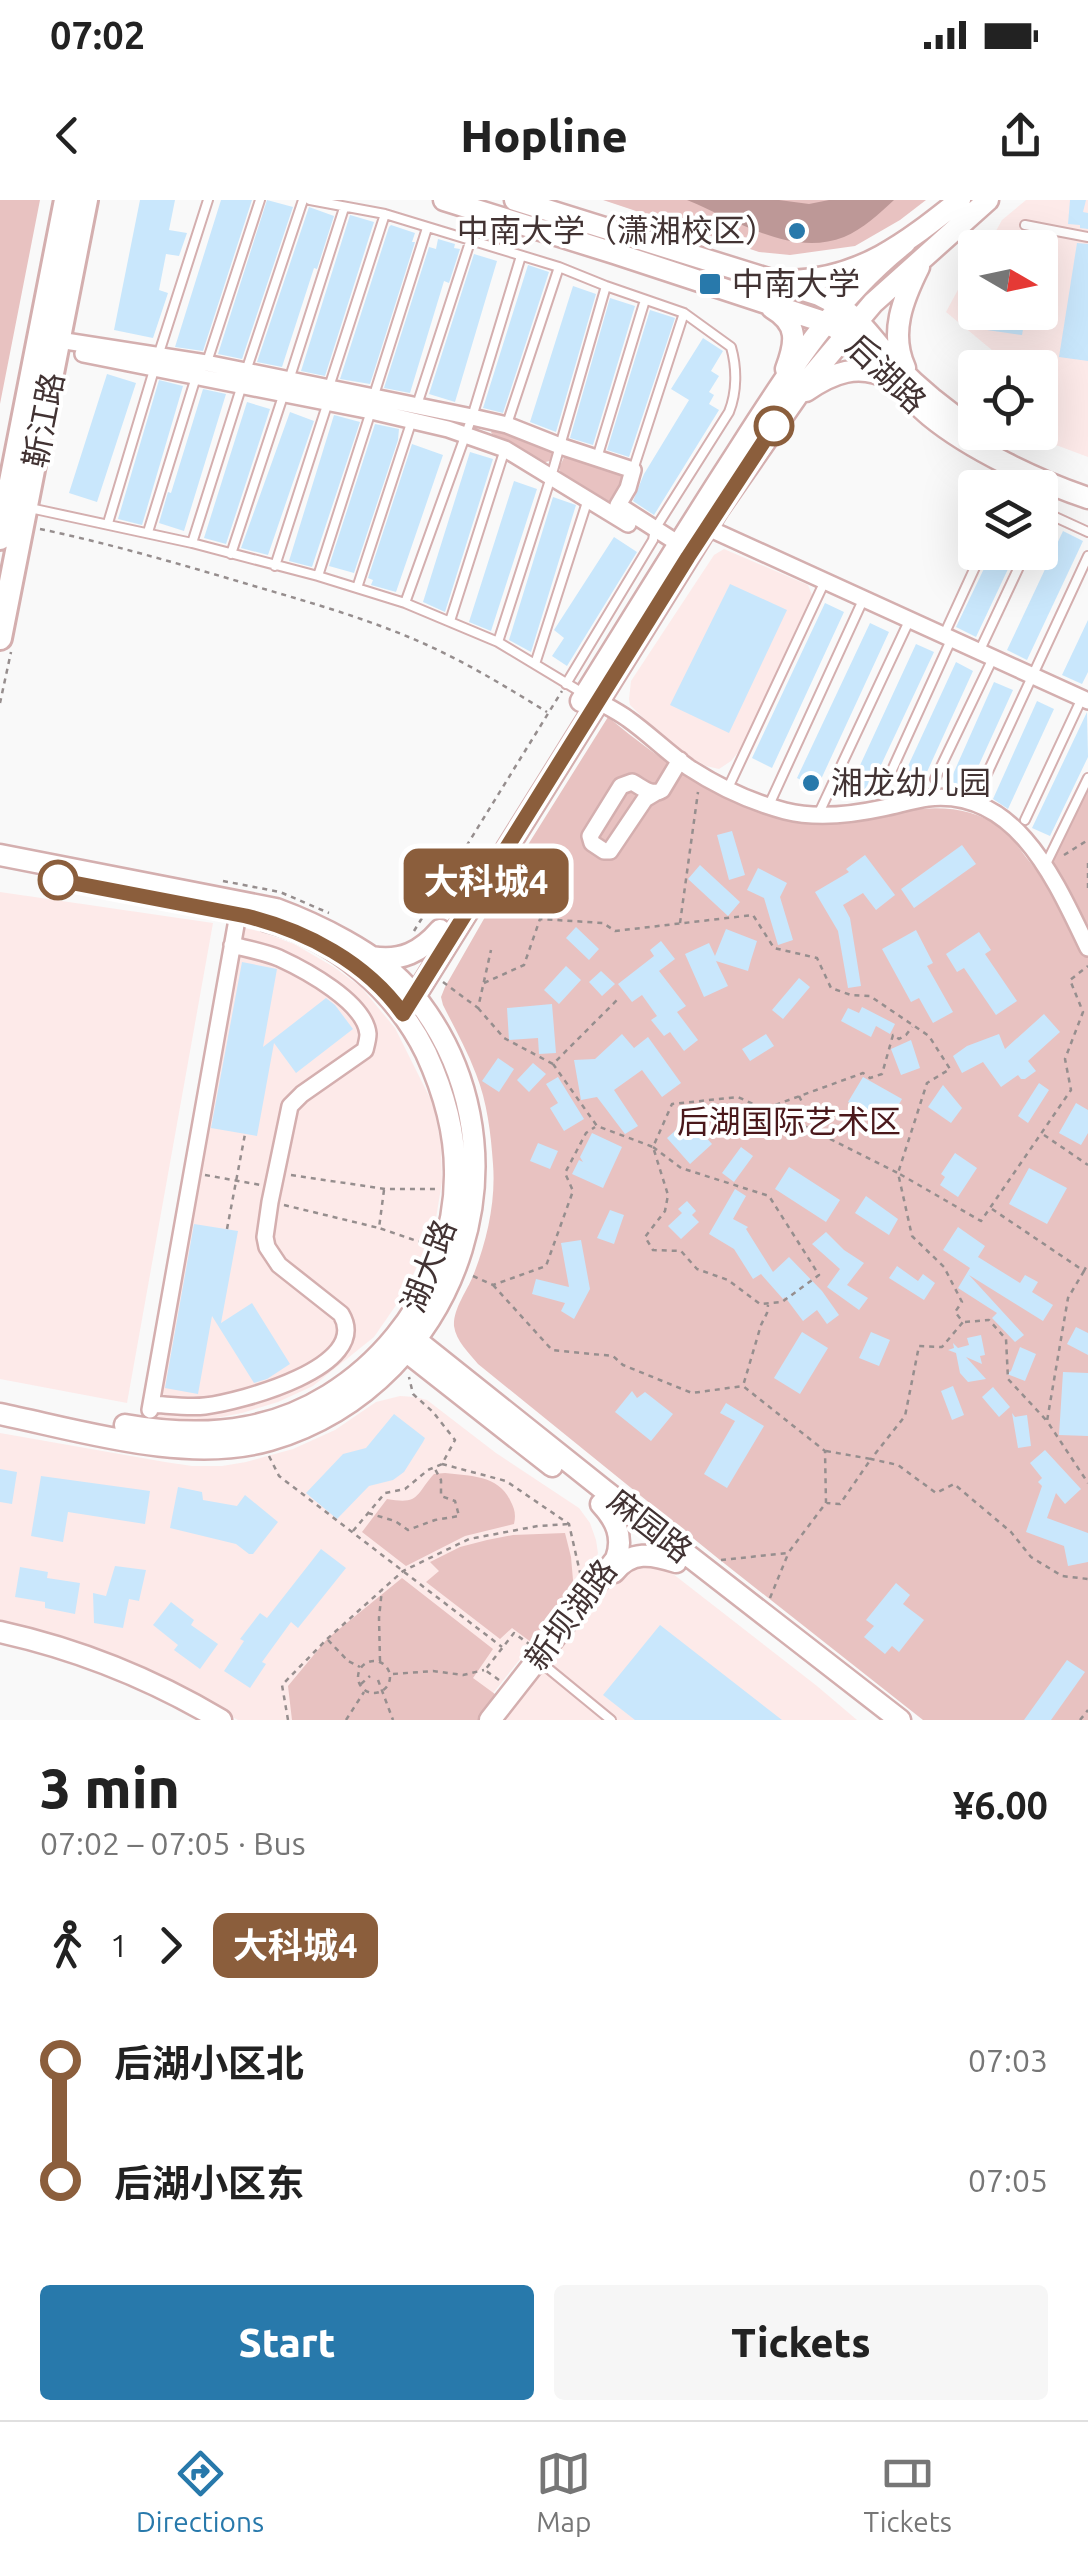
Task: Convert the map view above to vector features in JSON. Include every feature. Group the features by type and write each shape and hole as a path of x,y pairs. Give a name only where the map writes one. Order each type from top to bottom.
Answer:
{"main road":[{"path":"0,538 66,200"},
{"name":"靳江路","path":"6,642 33,518 58,344 86,200"},
{"name":"后湖路","path":"444,200 844,325 908,386 958,419"},
{"name":"后湖路","path":"515,200 570,208 841,306"},
{"path":"0,1414 169,1447 211,1450 262,1442 308,1425 396,1376 456,1381 438,1329 473,1198 472,1136 460,1082 422,1000 429,972 677,548 700,525 844,325 841,306 869,274 960,200"},
{"path":"779,387 988,200"},
{"path":"764,278 786,281 826,277 865,264 905,243"},
{"path":"908,386 897,329 910,285 932,248"},
{"path":"404,999 440,930 592,698 700,525 779,387 792,354 792,325 786,316 758,300"},
{"path":"786,410 804,392 842,371 875,372 908,386"},
{"name":"后湖路","path":"908,386 932,418 966,441 1088,498"},
{"name":"后湖路","path":"1007,450 1088,488"},
{"path":"2,858 276,909 313,923 382,966 404,999"},
{"path":"2,858 276,924 331,950 427,1014"},
{"path":"366,956 400,958 422,948 440,930"},
{"path":"404,999 429,972"},
{"name":"湖大路","path":"0,1400 146,1429 213,1432 249,1427 280,1418 340,1388 404,1340 442,1250 451,1219 456,1172 451,1124 439,1080 404,999"},
{"path":"367,1389 450,1284"},
{"name":"麻园路","path":"404,1340 900,1720"},
{"name":"麻园路","path":"456,1381 601,1504 878,1720"},
{"name":"新坝湖路","path":"500,1720 616,1559 620,1546 618,1530 601,1504"},
{"name":"新坝湖路","path":"490,1720 626,1560 645,1555 676,1562"},
{"path":"0,1632 43,1642 112,1667 220,1720"},
{"path":"0,1640 113,1676 202,1720"}],"street":[{"path":"58,344 156,362 206,363 244,378"},
{"path":"156,362 196,377 244,378 415,412 472,417 507,425 634,470 618,506 654,534"},
{"path":"415,412 504,448 677,548"},
{"path":"700,525 1086,698"},
{"path":"592,698 628,719 708,779 768,806 818,816 878,810 927,798 950,798 996,813 1021,834 1045,866 1088,948"},
{"path":"655,793 632,782 624,783 590,836 592,844 604,852 610,851 644,798 662,790 680,760"},
{"path":"146,1429 238,914"},
{"path":"151,1404 200,1407 274,1390 303,1376 338,1351 345,1338 346,1322 341,1314 279,1265 266,1237 272,1187 290,1106 365,1050 368,1036 364,1021 352,1006 309,973 263,952 232,945"}],"lane":[{"path":"108,524 208,200"},
{"path":"206,363 260,200"},
{"path":"192,543 306,200 385,214 559,267 684,313 734,354 735,391 729,412 566,684"},
{"path":"231,554 344,208"},
{"path":"275,566 385,214"},
{"path":"1025,226 1088,236"},
{"path":"318,576 427,228"},
{"path":"357,588 470,242"},
{"path":"405,603 472,417 521,256"},
{"path":"507,425 559,267"},
{"path":"498,642 606,286"},
{"path":"597,458 645,300"},
{"path":"634,470 684,313"},
{"path":"148,532 196,377"},
{"path":"450,622 504,448"},
{"path":"535,664 588,499"},
{"path":"33,518 108,524 148,532 405,603 498,642 592,698"},
{"path":"1058,518 1088,532"},
{"path":"979,791 1088,556"},
{"path":"887,780 975,570"},
{"path":"935,778 1019,570"},
{"path":"728,788 824,583"},
{"path":"768,806 863,600"},
{"path":"818,816 910,622"},
{"path":"1025,820 1086,698"},
{"path":"1045,866 1088,778"},
{"path":"543,1660 612,1720"}],"path":[{"path":"33,518 100,542 302,601 426,644 548,713"},
{"path":"0,703 6,642"},
{"path":"411,935 566,684"},
{"path":"680,924 696,796 708,779"},
{"path":"1045,866 1088,840"},
{"path":"1088,863 1088,888"},
{"path":"221,880 297,897 332,914"},
{"path":"484,982 524,964 540,919 603,923 615,932 753,915 774,948 818,958 831,988 870,996 929,1036 950,1069 927,1082 898,1173 912,1236 944,1267 962,1302 955,1312 963,1322"},
{"path":"478,1008 491,950"},
{"path":"799,1096 804,1126 982,1221 1072,1090 1065,1059 1083,1012 1070,980 1088,966"},
{"path":"429,972 478,1008 504,1038 553,1064 596,1126 653,1147 681,1168 769,1196 820,1275 782,1302 760,1304 728,1280 697,1270 681,1250 653,1250 645,1237 666,1211 668,1196 653,1147 672,1104 738,1096 764,1109 862,1073 870,1078 882,1074 893,1035 899,1039 913,1025"},
{"path":"553,1064 618,999"},
{"path":"492,1285 546,1266 573,1192 565,1173 586,1133 596,1126"},
{"path":"228,1229 246,1134"},
{"path":"1042,1134 1088,1166"},
{"path":"192,1172 272,1187 442,1250"},
{"path":"272,1187 454,1189"},
{"path":"380,1228 384,1189"},
{"path":"990,1208 1084,1271"},
{"path":"1047,1421 1068,1298 1088,1264"},
{"path":"473,1276 492,1285 552,1350 613,1356 623,1365 692,1393 743,1386 824,1450 898,1465 936,1494 954,1484 1012,1532 1031,1557 1062,1576 1088,1579"},
{"path":"743,1386 768,1303"},
{"path":"826,1503 840,1504 906,1416 919,1346 942,1347 963,1322 989,1320 1006,1339 1008,1378 1047,1421 1088,1483"},
{"path":"352,1532 385,1492 405,1489 442,1464 455,1440 413,1394 408,1374"},
{"path":"262,1442 279,1476 502,1647"},
{"path":"769,1599 788,1553 826,1503 824,1450"},
{"path":"442,1464 506,1481 569,1524 586,1598"},
{"path":"368,1513 395,1521 408,1530 459,1516 455,1500 441,1496 434,1468"},
{"path":"288,1720 282,1685 403,1571 469,1539 569,1524"},
{"path":"720,1560 788,1553"},
{"path":"380,1662 382,1588"},
{"path":"391,1674 433,1671 463,1675 485,1670 514,1633 543,1660"},
{"path":"327,1639 361,1668"},
{"path":"369,1661 371,1670"},
{"path":"369,1661 380,1662 391,1674 390,1684 383,1692 365,1691 360,1684 361,1668 369,1661"},
{"path":"380,1672 388,1668"},
{"path":"485,1670 514,1690"},
{"path":"360,1684 370,1676"},
{"path":"378,1680 393,1720"},
{"path":"346,1720 365,1691"},
{"path":"1080,1720 1088,1710"}],"shaded area":[{"path":"687,200 779,200 809,204 829,200 894,200 844,237 804,243 763,234"},
{"path":"1026,200 1088,200 1088,457 1058,446 1058,350 992,350 968,330 1058,330 1058,230 996,230 1002,220"},
{"path":"958,290 958,322 946,312"},
{"path":"724,549 808,585 812,595 740,750 719,769 688,756 630,705 629,699 631,681 714,555"},
{"path":"0,892 213,923 127,1403 0,1379"},
{"path":"229,925 294,944 334,967 361,987 395,1028 433,1104 441,1144 442,1182 436,1218 401,1298 374,1337 313,1386 278,1402 206,1420 141,1417"},
{"path":"400,1396 427,1400 496,1453 579,1508 596,1540 595,1564 472,1720 238,1720 154,1676 0,1624 0,1433 165,1462 222,1466 293,1449 335,1430 376,1402"},
{"path":"636,1564 668,1570 857,1720 501,1720 614,1578"}],"green space":[{"path":"0,200 40,200 0,404"},
{"name":"中南大学（潇湘校区）","path":"603,200 926,200 855,246 790,255 759,252"},
{"path":"494,426 550,449 550,461 541,463 491,433"},
{"path":"566,453 620,471 625,480 612,503 561,473 559,468"},
{"name":"后湖国际艺术区","path":"608,717 695,781 769,816 820,822 928,808 953,809 1002,829 1037,870 1044,870 1051,863 1088,790 1088,1720 923,1720 478,1364 457,1337 456,1313 478,1263 489,1221 493,1164 480,1084 441,997 509,875"},
{"path":"434,1474 482,1478 498,1486 513,1506 514,1524 465,1536 406,1566 362,1532 387,1499 411,1499"},
{"path":"565,1533 575,1603 539,1648 512,1628 500,1639 426,1582 439,1571 430,1562 460,1547 513,1535"},
{"path":"402,1578 493,1649 473,1678 499,1697 482,1720 292,1720 288,1686 327,1639"}],"building":[{"path":"140,200 175,200 169,230 187,233 179,256 166,254 159,290 168,293 153,338 114,330"},
{"path":"221,200 252,200 203,351 175,347"},
{"path":"267,200 293,207 242,359 218,354"},
{"path":"1070,200 1086,200 1083,212 1088,213 1088,229 1068,224"},
{"path":"309,207 334,216 317,269 314,268 282,367 257,362"},
{"path":"350,215 374,222 325,376 301,371"},
{"path":"389,227 415,233 415,242 370,384 340,379"},
{"path":"438,239 460,249 449,283 444,281 410,393 384,388 429,247 436,249"},
{"path":"1077,243 1088,244 1088,361 1059,357"},
{"path":"474,254 497,261 455,402 429,394"},
{"path":"528,265 549,272 503,413 483,408"},
{"path":"573,286 596,294 556,432 530,422"},
{"path":"610,298 635,306 593,445 570,438"},
{"path":"650,310 675,318 629,457 607,450"},
{"path":"987,330 1023,330 1022,335"},
{"path":"703,338 723,351 711,371 719,376 709,392 714,395 709,404 719,410 654,515 633,501 644,474 689,400 671,389"},
{"path":"107,374 136,383 97,502 69,493"},
{"path":"159,380 183,386 142,525 118,519"},
{"path":"203,389 226,394 184,531 159,523"},
{"path":"247,402 270,409 226,544 204,538"},
{"path":"290,412 314,421 268,555 241,548"},
{"path":"334,415 360,422 312,567 289,561"},
{"path":"375,424 399,429 398,440 354,573 329,566"},
{"path":"412,444 443,455 396,592 371,585 373,580 368,578"},
{"path":"470,452 493,459 445,612 423,602"},
{"path":"514,481 537,489 491,631 469,622"},
{"path":"553,497 576,505 531,652 509,640"},
{"path":"1063,531 1083,541 1027,660 1007,650 1045,570 1058,570 1058,542"},
{"path":"614,537 637,552 567,666 552,656 564,638 554,630"},
{"path":"983,570 1008,570 976,637 956,627"},
{"path":"730,584 787,610 729,733 670,705"},
{"path":"825,603 844,612 772,768 752,758"},
{"path":"1088,620 1088,672 1082,684 1062,675"},
{"path":"870,623 889,632 817,788 797,778"},
{"path":"916,644 934,652 867,795 850,787"},
{"path":"956,662 973,671 921,785 903,777"},
{"path":"994,682 1013,690 968,789 950,781"},
{"path":"1037,701 1054,709 1008,809 993,799"},
{"path":"1087,712 1088,757 1050,836 1032,828"},
{"path":"732,831 745,875 729,880 717,835"},
{"path":"962,845 976,864 914,908 901,889"},
{"path":"865,855 895,895 876,910 863,893 843,905 850,918 861,986 848,988 838,931 815,892 849,872 846,869"},
{"path":"700,865 740,902 728,916 688,879"},
{"path":"758,868 787,883 780,897 793,940 778,945 764,898 747,890"},
{"path":"576,927 599,949 589,960 566,938"},
{"path":"726,929 757,941 748,971 716,961 728,986 704,997 685,954 709,943 715,956"},
{"path":"916,930 933,963 927,966 953,1012 933,1023 919,998 911,1002 882,949"},
{"path":"979,932 991,950 985,954 1017,1001 996,1015 964,968 957,972 946,954"},
{"path":"661,941 675,959 659,971 686,1006 677,1012 698,1040 684,1051 670,1032 664,1036 651,1020 657,1016 642,995 632,1002 618,984 654,956 650,950"},
{"path":"242,962 277,969 263,1047 326,998 353,1029 296,1073 274,1043 257,1136 211,1128"},
{"path":"566,966 581,980 559,1004 544,990"},
{"path":"601,971 615,984 602,996 589,982"},
{"path":"799,978 810,987 783,1019 772,1010"},
{"path":"552,1004 556,1053 539,1054 538,1038 509,1040 507,1008"},
{"path":"862,1007 895,1024 890,1034 876,1026 871,1037 841,1021 848,1008 859,1013"},
{"path":"1044,1014 1060,1032 1028,1061 1036,1071 1025,1079 1018,1075 1001,1087 983,1062 962,1073 953,1056 999,1034 1005,1049"},
{"path":"622,1034 634,1048 648,1037 681,1083 662,1097 642,1070 614,1090 638,1126 625,1134 597,1097 581,1100 574,1060 595,1059"},
{"path":"766,1034 774,1046 750,1061 742,1049"},
{"path":"911,1040 920,1068 901,1075 891,1049"},
{"path":"498,1058 514,1069 499,1092 482,1081"},
{"path":"533,1063 546,1074 529,1092 517,1080"},
{"path":"558,1077 584,1119 564,1131 550,1108 558,1103 546,1084"},
{"path":"863,1077 902,1099 887,1125 848,1102"},
{"path":"1039,1083 1049,1090 1028,1123 1018,1116"},
{"path":"943,1085 962,1108 951,1123 928,1107"},
{"path":"1076,1103 1088,1110 1088,1133 1081,1145 1059,1133"},
{"path":"693,1123 712,1144 690,1164 667,1138 677,1129 682,1134"},
{"path":"592,1133 622,1147 603,1188 572,1174 579,1160 583,1162 580,1157"},
{"path":"538,1143 558,1151 550,1169 530,1161"},
{"path":"741,1147 753,1156 734,1182 722,1173"},
{"path":"955,1153 977,1168 958,1197 940,1185 945,1177 941,1174"},
{"path":"789,1167 840,1200 826,1222 775,1189"},
{"path":"1029,1168 1067,1188 1047,1224 1009,1204"},
{"path":"735,1189 746,1196 733,1219 748,1227 773,1272 789,1257 839,1315 827,1324 817,1310 803,1321 761,1274 753,1279 734,1249 709,1234"},
{"path":"866,1196 898,1219 889,1235 855,1213"},
{"path":"687,1201 699,1222 681,1239 668,1226 682,1213 678,1209"},
{"path":"610,1210 624,1215 614,1244 597,1238"},
{"path":"194,1224 238,1231 221,1323 252,1303 290,1364 267,1379 254,1383 212,1316 198,1394 165,1388"},
{"path":"958,1227 985,1246 978,1257 1020,1283 1025,1275 1038,1282 1032,1292 1053,1305 1043,1321 969,1275 1024,1335 1015,1342 992,1318 997,1313 958,1288 970,1268 943,1250"},
{"path":"826,1232 864,1263 847,1285 868,1298 859,1310 827,1287 840,1269 812,1244"},
{"path":"581,1240 590,1289 574,1319 561,1311 565,1303 532,1294 536,1279 569,1287 561,1243"},
{"path":"897,1266 918,1281 923,1274 935,1283 924,1300 889,1278"},
{"path":"1076,1327 1088,1333 1088,1355 1067,1344"},
{"path":"802,1332 828,1348 800,1394 774,1378"},
{"path":"871,1332 890,1340 879,1366 859,1358"},
{"path":"981,1335 985,1355 980,1356 982,1364 966,1357 986,1379 968,1382 960,1373 956,1353 948,1350 954,1348 953,1343 958,1348 969,1345 967,1338"},
{"path":"1020,1347 1036,1354 1025,1381 1007,1374"},
{"path":"1063,1372 1088,1373 1088,1436 1059,1435"},
{"path":"953,1386 964,1415 952,1420 941,1391"},
{"path":"993,1387 1010,1407 999,1417 982,1397"},
{"path":"632,1391 637,1398 645,1392 673,1414 651,1441 615,1412"},
{"path":"726,1403 764,1426 727,1488 704,1474 735,1421 720,1413"},
{"path":"1012,1413 1015,1417 1027,1415 1031,1446 1018,1448"},
{"path":"394,1414 425,1438 423,1442 404,1472 393,1480 369,1486 337,1519 306,1493 343,1454 366,1448"},
{"path":"1045,1450 1081,1489 1065,1504 1056,1493 1047,1518 1088,1533 1088,1562 1068,1566 1064,1546 1026,1532 1042,1486 1038,1482 1042,1478 1030,1463"},
{"path":"0,1469 17,1472 12,1504 0,1502"},
{"path":"41,1476 150,1491 145,1524 68,1512 63,1542 31,1536"},
{"path":"178,1487 202,1492 203,1500 237,1506 245,1495 278,1522 253,1554 236,1544 170,1528"},
{"path":"321,1549 346,1568 298,1628 291,1622 262,1662 266,1664 250,1688 224,1671 244,1641 240,1639 260,1613 267,1618"},
{"path":"115,1566 146,1570 139,1601 129,1599 123,1628 94,1623 93,1593 106,1596"},
{"path":"20,1567 48,1572 47,1578 80,1583 75,1614 45,1608 45,1602 15,1597"},
{"path":"896,1583 910,1595 903,1604 924,1620 899,1652 892,1646 885,1654 864,1637 874,1626 866,1620"},
{"path":"171,1602 194,1620 191,1625 218,1644 200,1669 174,1650 178,1645 153,1625"},
{"path":"660,1625 782,1720 635,1720 603,1695"},
{"path":"1067,1660 1085,1672 1051,1720 1024,1720"}],"bus line":[{"name":"大科城4","path":"58,880 276,924 304,935 368,975 403,1014 774,426"}],"place":[{"name":"中南大学（潇湘校区）","path":"797,231"},
{"name":"中南大学","path":"710,284"},
{"name":"湘龙幼儿园","path":"811,783"}]}
